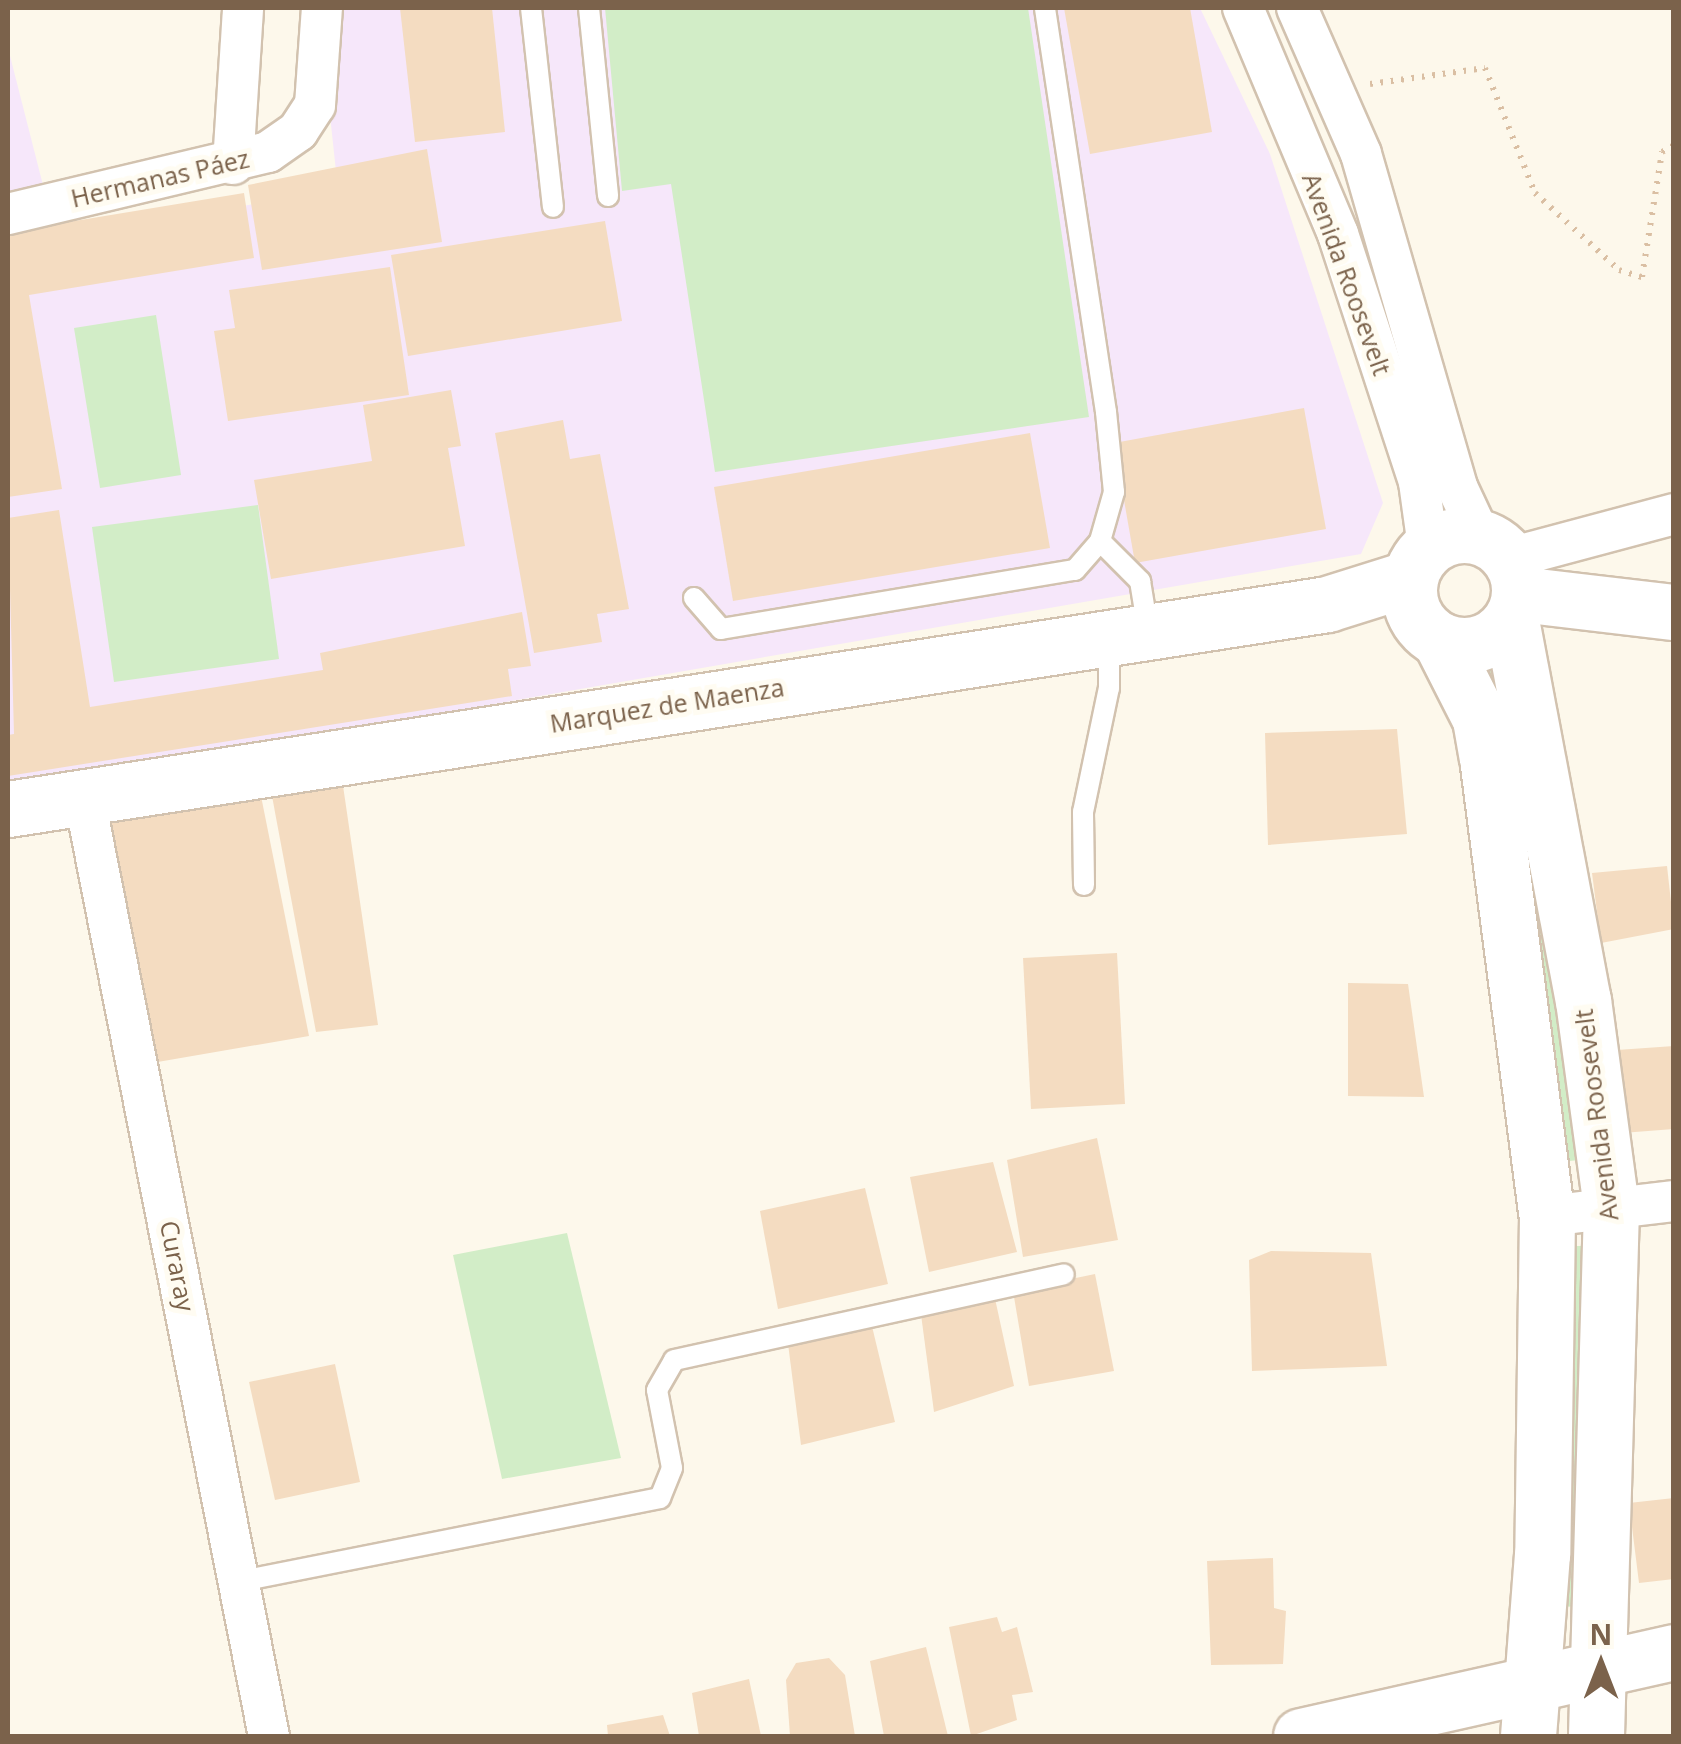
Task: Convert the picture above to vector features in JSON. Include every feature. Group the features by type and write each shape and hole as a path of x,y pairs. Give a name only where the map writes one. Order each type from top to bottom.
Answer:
{"street":[{"path":"233,164 243,8"},
{"name":"Hermanas Páez","path":"8,214 233,164 298,131 315,105 322,8"},
{"name":"Avenida Roosevelt","path":"1243,8 1338,234 1419,482 1464,585 1583,1000 1611,1208 1597,1705"},
{"name":"Avenida Roosevelt","path":"1297,8 1361,154 1457,487 1480,718 1546,1216 1542,1554 1520,1722"},
{"path":"1464,585 1674,514"},
{"name":"Marquez de Maenza","path":"8,809 1464,585 1674,612"},
{"name":"Curaray","path":"84,796 269,1736"},
{"path":"1546,1216 1674,1201"},
{"path":"1597,1705 1674,1652"},
{"path":"1302,1736 1520,1722 1674,1690"}],"lane":[{"path":"531,8 553,207"},
{"path":"590,8 608,196"},
{"path":"694,598 721,629 1075,570 1100,542 1114,492 1106,412 1044,8"},
{"path":"1084,884 1083,812 1108,688 1128,635 1140,580 1100,542"},
{"path":"241,1581 660,1498 672,1468 658,1390 674,1360 1064,1274"}],"path":[{"path":"1330,90 1485,68 1535,193 1619,270 1642,276 1662,152 1674,145"}],"shaded area":[{"path":"333,8 1200,8 1270,154 1383,503 1361,554 8,788 8,245 338,190 326,78"},
{"path":"8,48 45,193 8,201"}],"green space":[{"path":"605,8 1028,8 1089,417 715,472 671,184 622,191"},
{"path":"156,315 181,475 100,488 74,328"},
{"path":"258,505 279,659 114,682 92,527"},
{"path":"1512,651 1580,1160 1558,1162 1512,737 1483,654"},
{"path":"567,1233 621,1458 502,1479 453,1255"},
{"path":"1560,1246 1597,1246 1587,1608 1562,1606"}],"building":[{"path":"400,8 492,8 505,132 415,142"},
{"path":"1064,8 1190,8 1212,132 1090,154"},
{"path":"427,149 442,242 262,270 248,185"},
{"path":"244,193 254,258 29,295 62,489 8,497 8,232"},
{"path":"605,221 622,321 408,356 391,255"},
{"path":"390,267 409,395 228,421 214,331 235,328 229,290"},
{"path":"451,390 461,446 448,448 465,546 271,579 254,480 372,461 363,405"},
{"path":"1304,408 1326,529 1135,563 1114,443"},
{"path":"563,420 570,459 600,454 629,609 597,614 602,642 534,653 495,433"},
{"path":"1030,433 1050,548 733,601 714,487"},
{"path":"59,510 90,707 323,670 320,653 522,612 531,666 508,669 512,696 8,776 8,735 14,734 8,518"},
{"path":"1397,729 1407,834 1268,845 1265,733"},
{"path":"341,772 378,1025 316,1032 269,780"},
{"path":"257,776 309,1036 146,1064 95,804"},
{"path":"1667,866 1674,929 1601,943 1592,873"},
{"path":"1117,953 1125,1104 1031,1109 1023,958"},
{"path":"1348,983 1408,984 1424,1097 1348,1096"},
{"path":"1674,1046 1674,1129 1622,1133 1617,1050"},
{"path":"1097,1138 1118,1240 1023,1257 1007,1160"},
{"path":"993,1162 1017,1252 929,1272 910,1177"},
{"path":"865,1188 888,1284 778,1309 760,1211"},
{"path":"1271,1251 1371,1253 1387,1366 1252,1371 1249,1260"},
{"path":"1095,1274 1114,1371 1029,1386 1013,1291"},
{"path":"994,1294 1014,1386 934,1412 920,1307"},
{"path":"870,1318 895,1422 801,1445 787,1336"},
{"path":"335,1364 360,1482 275,1500 249,1382"},
{"path":"1674,1498 1674,1579 1639,1583 1629,1503"},
{"path":"1273,1558 1274,1608 1286,1611 1283,1664 1211,1665 1207,1561"},
{"path":"997,1617 1002,1632 1017,1627 1033,1692 1012,1695 1017,1720 971,1736 949,1627"},
{"path":"926,1647 948,1736 884,1736 870,1661"},
{"path":"829,1658 845,1675 855,1736 790,1736 786,1680 796,1663"},
{"path":"749,1679 761,1736 699,1736 692,1693"},
{"path":"663,1715 670,1736 608,1736 607,1725"}]}
